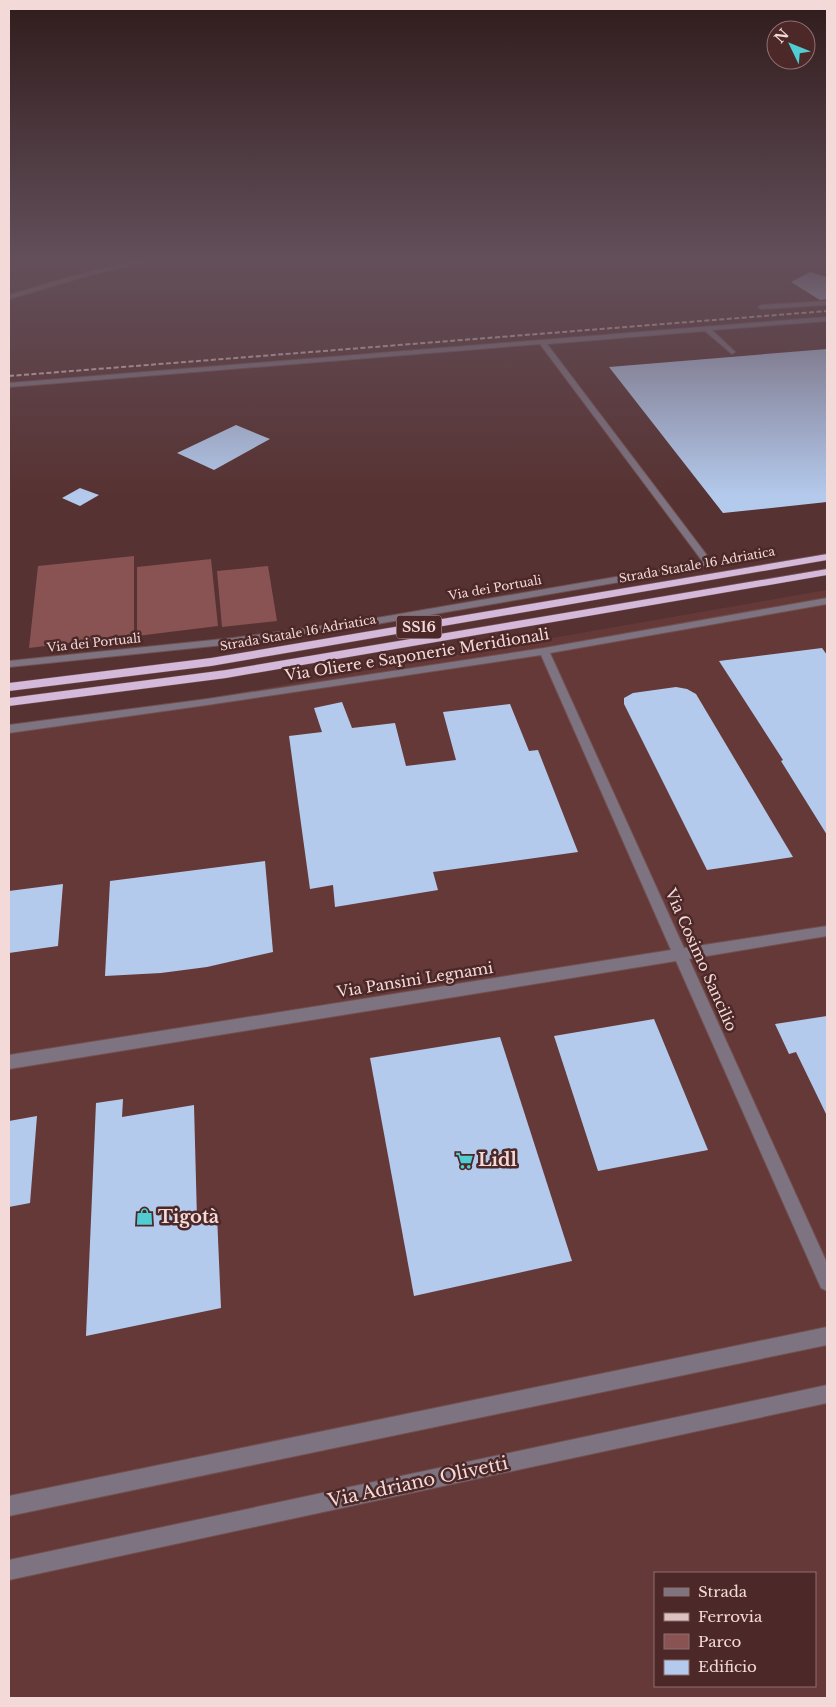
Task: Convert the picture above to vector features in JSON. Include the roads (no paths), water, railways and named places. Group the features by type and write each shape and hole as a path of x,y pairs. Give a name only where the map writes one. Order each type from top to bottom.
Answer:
{"highway":[{"name":"Strada Statale 16 Adriatica","path":"9,687 211,662 827,556"},
{"name":"Strada Statale 16 Adriatica","path":"9,702 226,674 827,572"}],"street":[{"path":"9,385 606,338"},
{"path":"716,338 732,352"},
{"name":"Via dei Portuali","path":"9,664 233,641 355,624 709,564 543,343"},
{"name":"Via Oliere e Saponerie Meridionali","path":"9,729 207,702 544,651 827,601"},
{"name":"Via Cosimo Sancilio","path":"544,651 827,1282"},
{"name":"Via Pansini Legnami","path":"9,1062 827,931"},
{"path":"9,1506 827,1336"},
{"name":"Via Adriano Olivetti","path":"9,1570 827,1394"}],"railway":[{"path":"9,376 491,338"}],"place":[{"name":"Lidl","path":"464,1160"},
{"name":"Tigotà","path":"144,1217"}]}
